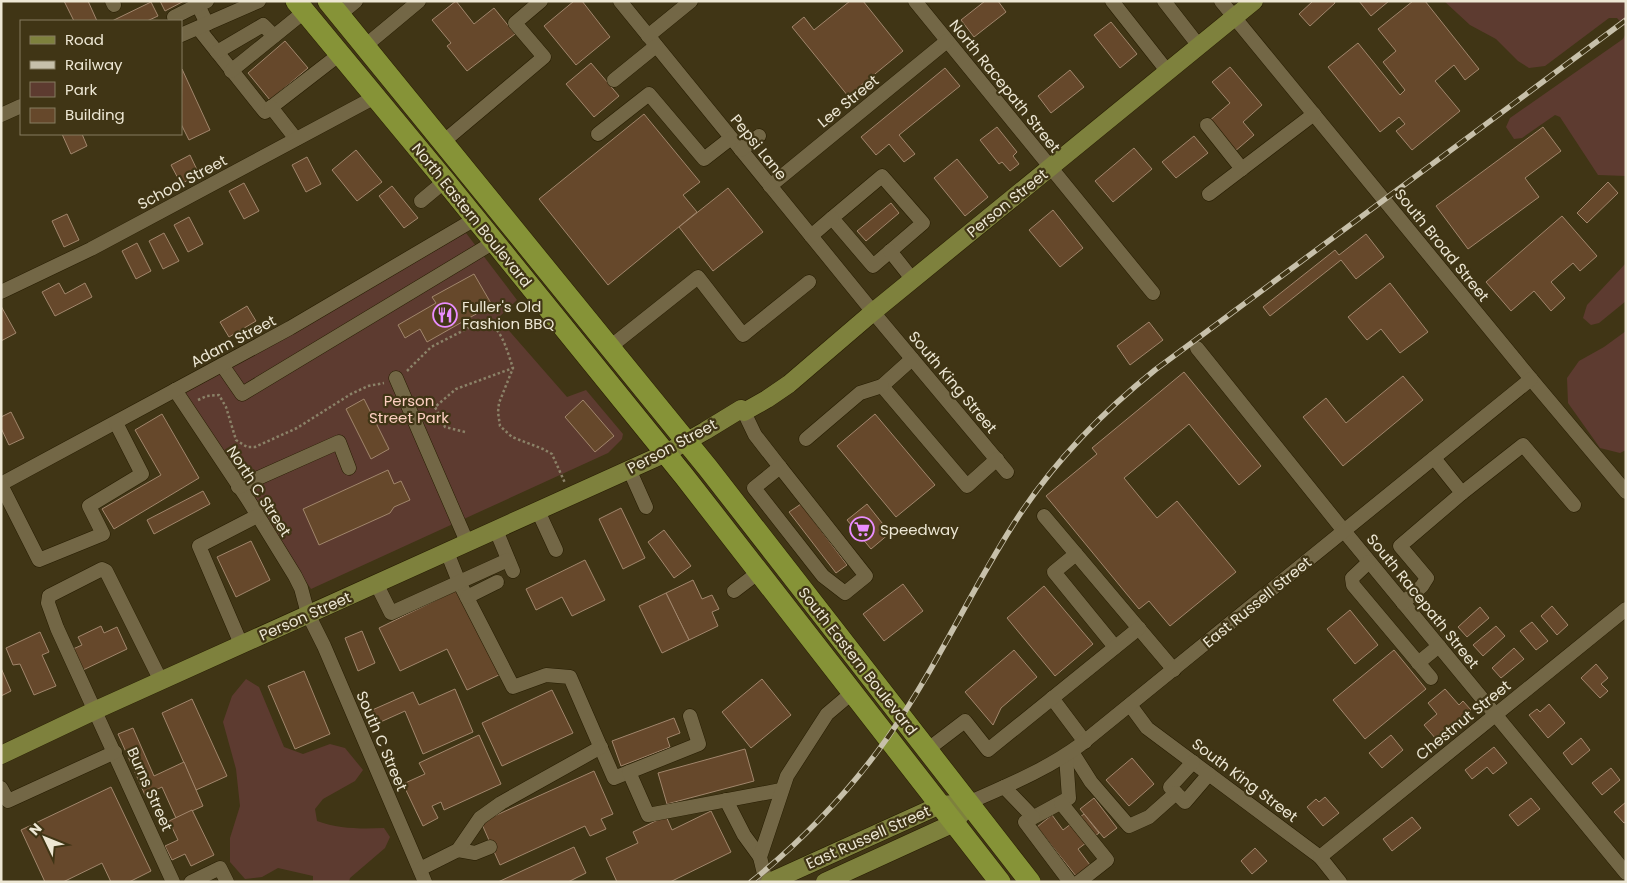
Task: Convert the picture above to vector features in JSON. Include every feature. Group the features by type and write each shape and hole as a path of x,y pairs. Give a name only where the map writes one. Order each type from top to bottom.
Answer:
{"highway":[{"path":"305,5 328,13 334,8"},
{"name":"North Eastern Boulevard","path":"305,5 340,54 666,453"},
{"name":"North Eastern Boulevard","path":"334,8 686,441"},
{"name":"South Eastern Boulevard","path":"686,441 1030,882"},
{"name":"South Eastern Boulevard","path":"666,453 1000,882"}],"main road":[{"name":"Person Street","path":"1,755 96,710 666,453 741,409 744,412 767,399 789,384 873,312 1254,1"},
{"name":"East Russell Street","path":"770,882 940,805 968,803"},
{"name":"East Russell Street","path":"825,882 850,877 954,823 968,803"}],"street":[{"path":"182,36 203,26 235,6 258,1"},
{"path":"334,8 356,1"},
{"path":"365,46 419,1"},
{"path":"443,142 544,57 515,23 541,1"},
{"name":"Pepsi Lane","path":"620,1 873,312"},
{"path":"614,80 691,1"},
{"name":"North Racepath Street","path":"915,1 1051,168"},
{"path":"1112,1 1168,72"},
{"path":"1164,1 1199,46"},
{"name":"South Broad Street","path":"1221,1 1626,492"},
{"path":"174,16 203,3 203,26 217,52 265,112 340,54"},
{"path":"231,71 274,36 305,5"},
{"path":"217,52 263,25 274,36"},
{"name":"Lee Street","path":"770,186 947,41"},
{"path":"598,134 649,94 704,159 731,138"},
{"name":"School Street","path":"1,292 91,249 375,97"},
{"path":"1,115 20,106"},
{"path":"271,107 296,139"},
{"path":"1209,194 1314,114"},
{"path":"1207,125 1242,169"},
{"path":"741,150 760,136"},
{"path":"1051,168 1154,293"},
{"path":"811,236 832,218 882,176 923,224 872,266 832,218"},
{"path":"421,201 445,181"},
{"name":"Adam Street","path":"1,484 290,328 475,219"},
{"path":"222,365 242,394 494,242"},
{"path":"890,251 913,280"},
{"path":"610,347 698,277 743,335 809,282"},
{"name":"South King Street","path":"873,312 1007,472"},
{"name":"South Racepath Street","path":"1197,348 1369,562 1626,873"},
{"path":"806,439 860,393 882,386 912,359"},
{"path":"396,378 467,542"},
{"name":"East Russell Street","path":"968,803 1069,754 1531,379"},
{"path":"882,386 967,486 997,459"},
{"name":"North C Street","path":"175,390 295,576 308,614"},
{"path":"744,412 755,435 866,576 845,593 823,576 754,488 780,467"},
{"path":"1,484 40,560 103,534 89,506 142,474 116,422"},
{"path":"238,487 339,442 349,468"},
{"path":"1403,603 1422,586 1427,578 1400,546 1523,444 1574,505"},
{"path":"1434,458 1462,493"},
{"path":"629,469 646,506"},
{"path":"746,516 764,501"},
{"path":"538,510 556,550"},
{"path":"242,644 199,546 257,516"},
{"path":"1044,516 1174,670"},
{"path":"767,544 785,529"},
{"path":"376,583 391,613 459,582 510,565 496,530"},
{"path":"447,552 459,582 513,687 546,675 570,677 614,778 699,744 690,716"},
{"path":"1076,554 1054,572 1115,647"},
{"path":"1369,562 1352,578 1352,585 1431,678"},
{"path":"798,584 817,568"},
{"name":"Burns Street","path":"161,681 106,571 102,570 49,596 48,603 58,628 173,882"},
{"path":"734,591 759,572"},
{"path":"467,597 497,582"},
{"name":"Chestnut Street","path":"1320,857 1626,609"},
{"name":"South C Street","path":"308,614 324,646 422,876"},
{"path":"927,750 965,721 988,750 1139,628"},
{"path":"1418,663 1439,646"},
{"path":"760,857 787,776 827,714 853,692"},
{"path":"1052,698 1084,742"},
{"name":"South King Street","path":"1130,706 1147,728 1320,857 1340,882"},
{"path":"422,876 458,850 480,818 501,803 601,747"},
{"path":"1,788 8,800 115,752"},
{"path":"1069,754 1129,826 1149,817 1176,793"},
{"path":"1062,879 1025,822 1069,798 1069,754"},
{"path":"1193,762 1170,787 1185,802 1209,774"},
{"path":"630,772 648,815 781,790"},
{"path":"1004,787 1033,817"},
{"path":"726,800 744,835 760,857 766,882"},
{"path":"1061,802 1107,860 1079,882"},
{"path":"458,850 475,853 490,847"},
{"path":"191,882 220,868 227,882"}],"path":[{"path":"465,432 445,427 435,407 456,389 513,368"}],"green space":[{"path":"1444,1 1626,1 1626,28 1617,18 1609,18 1545,66 1529,68 1518,61 1496,39 1470,25"},
{"path":"1626,33 1626,176 1598,175 1560,117 1555,115 1522,138 1514,139 1506,127 1510,118 1623,39"},
{"name":"Person Street Park","path":"466,233 517,300 498,318 567,397 586,390 623,434 622,439 608,453 311,589 182,395"},
{"path":"1626,263 1626,301 1599,323 1591,325 1583,318 1587,305"},
{"path":"1626,331 1626,450 1620,453 1600,448 1568,403 1567,378 1579,361 1604,347"},
{"path":"246,679 259,687 284,747 303,754 330,744 345,748 363,770 355,781 323,799 315,809 317,821 350,828 384,828 390,837 385,848 350,878 349,882 313,882 313,876 278,868 262,877 245,879 230,862 230,838 240,806 236,769 223,722 232,696"}],"building":[{"path":"64,1 88,1 97,20 74,20"},
{"path":"160,1 184,1 165,11"},
{"path":"456,1 474,24 494,8 515,34 467,71 447,46 451,43 432,20"},
{"path":"574,1 582,1 610,37 576,65 544,26"},
{"path":"850,1 863,1 903,51 848,96 792,27 804,17 814,30"},
{"path":"985,1 998,1 1006,12 974,37 961,20"},
{"path":"1313,1 1334,1 1335,3 1310,26 1299,14"},
{"path":"1359,1 1389,1 1371,16"},
{"path":"1413,1 1425,1 1479,69 1465,80 1454,65 1435,81 1460,111 1412,150 1396,131 1405,124 1399,117 1380,132 1328,67 1358,43 1400,95 1405,90 1383,62 1396,51 1378,29"},
{"path":"151,2 158,16 149,20 114,20"},
{"path":"1111,22 1137,54 1120,68 1094,35"},
{"path":"285,41 308,68 270,100 248,73"},
{"path":"591,63 619,96 594,117 566,84"},
{"path":"1230,67 1262,105 1243,122 1254,135 1234,152 1208,122 1230,103 1212,82"},
{"path":"945,68 960,86 899,135 915,154 904,162 889,144 876,155 861,137"},
{"path":"182,69 210,130 189,140 182,126"},
{"path":"1070,70 1084,87 1051,113 1038,96"},
{"path":"644,114 700,182 683,195 697,212 608,285 539,199"},
{"path":"997,127 1017,152 1013,156 1019,164 1010,171 1002,162 999,164 980,140"},
{"path":"1543,127 1561,151 1525,178 1539,197 1468,249 1436,206"},
{"path":"62,135 82,135 87,146 71,154"},
{"path":"1194,136 1208,153 1176,178 1162,162"},
{"path":"1134,148 1152,169 1113,202 1095,181"},
{"path":"356,150 382,182 357,201 332,170"},
{"path":"190,155 199,174 181,184 171,165"},
{"path":"307,157 321,184 306,192 292,165"},
{"path":"957,159 988,197 965,216 934,178"},
{"path":"1608,182 1618,193 1587,223 1577,213"},
{"path":"244,183 259,211 244,219 229,191"},
{"path":"392,186 418,218 404,228 379,196"},
{"path":"728,188 763,232 713,271 679,227"},
{"path":"891,203 899,213 866,241 857,231"},
{"path":"1053,210 1083,248 1060,267 1029,230"},
{"path":"67,214 79,240 64,247 52,221"},
{"path":"1562,216 1597,256 1580,271 1573,263 1551,282 1565,298 1551,311 1534,291 1511,311 1486,282"},
{"path":"189,217 203,244 188,252 174,225"},
{"path":"164,233 179,261 163,269 149,241"},
{"path":"1366,234 1384,257 1356,279 1341,260 1270,316 1263,307 1335,250 1339,255"},
{"path":"137,243 151,271 136,279 122,251"},
{"name":"Fuller's Old Fashion BBQ","path":"474,274 492,305 427,342 420,329 405,338 398,325 436,303 432,297"},
{"path":"59,283 65,294 85,283 92,297 55,316 42,292"},
{"path":"1390,283 1428,332 1400,353 1381,329 1367,340 1348,317"},
{"path":"1,306 16,333 1,341"},
{"path":"247,306 256,321 229,337 220,322"},
{"path":"1149,322 1163,340 1130,365 1117,346"},
{"path":"1184,372 1261,466 1239,485 1189,424 1124,478 1157,518 1177,501 1236,572 1170,626 1149,601 1139,609 1046,496 1097,454 1092,448"},
{"path":"1403,376 1423,400 1343,466 1303,417 1326,398 1346,423"},
{"path":"364,399 389,449 371,459 346,409"},
{"path":"583,400 614,436 595,452 565,417"},
{"path":"11,412 24,438 9,445 1,428 1,417"},
{"path":"162,414 199,478 114,529 102,509 161,475 135,430"},
{"path":"875,414 935,485 896,517 837,446"},
{"path":"388,470 394,484 401,481 410,500 394,507 390,513 319,545 303,509"},
{"path":"203,491 210,504 154,534 147,520"},
{"path":"801,504 847,565 836,573 789,512"},
{"path":"867,504 890,533 871,549 847,520"},
{"path":"621,508 645,558 623,569 599,519"},
{"path":"664,530 691,566 674,578 648,542"},
{"path":"251,541 270,580 236,597 217,557"},
{"path":"585,560 605,600 572,616 562,597 536,610 526,589"},
{"path":"693,580 702,599 712,595 719,609 712,612 718,626 689,640 666,593"},
{"path":"903,584 923,611 884,641 863,614"},
{"path":"1044,586 1093,644 1055,676 1007,618"},
{"path":"459,589 501,674 467,690 447,649 400,671 379,628"},
{"path":"666,593 689,640 662,653 639,606"},
{"path":"1552,606 1568,625 1557,635 1541,616"},
{"path":"1480,607 1489,618 1467,637 1458,627"},
{"path":"1350,610 1378,645 1355,664 1327,629"},
{"path":"1532,622 1548,641 1536,650 1520,631"},
{"path":"101,626 104,633 117,627 127,649 83,670 73,649 82,645 78,637"},
{"path":"1496,626 1505,636 1483,656 1473,645"},
{"path":"362,631 375,663 358,671 345,638"},
{"path":"40,632 49,652 42,655 56,686 34,695 20,664 13,665 6,648"},
{"path":"1514,648 1524,659 1501,678 1492,668"},
{"path":"1014,650 1037,677 1001,708 993,725 965,692"},
{"path":"1394,650 1426,689 1365,739 1333,700"},
{"path":"1596,664 1608,678 1601,684 1608,691 1600,698 1581,678"},
{"path":"1,668 11,691 1,696"},
{"path":"304,671 330,734 295,749 268,686"},
{"path":"762,679 791,715 751,748 722,712"},
{"path":"455,689 473,732 423,754 405,711 376,724 370,711 413,692 419,705"},
{"path":"1445,689 1459,705 1463,701 1471,710 1436,739 1424,725 1437,714 1428,703"},
{"path":"552,690 573,733 502,766 482,723"},
{"path":"192,699 227,776 196,790 162,713"},
{"path":"1549,704 1565,723 1548,738 1529,715 1537,709 1540,712"},
{"path":"674,718 680,733 667,738 670,747 621,766 612,741"},
{"path":"133,728 154,776 184,762 203,806 176,818 162,787 145,795 118,734"},
{"path":"479,735 501,784 444,810 441,802 432,806 438,818 423,826 403,784 425,774 419,763"},
{"path":"1391,735 1403,750 1382,768 1369,753"},
{"path":"1581,738 1590,750 1572,765 1563,753"},
{"path":"1494,747 1507,763 1493,774 1487,767 1472,779 1465,770"},
{"path":"745,749 754,781 667,804 658,773"},
{"path":"1132,758 1154,784 1129,806 1106,780"},
{"path":"1611,768 1620,780 1602,795 1592,783"},
{"path":"594,771 613,814 601,819 606,829 590,836 585,826 500,865 481,822"},
{"path":"111,787 151,871 129,882 111,882 102,863 63,882 45,882 21,830"},
{"path":"1325,797 1339,813 1323,826 1307,807 1316,799 1319,802"},
{"path":"1094,798 1117,828 1104,838 1080,809"},
{"path":"1531,798 1540,809 1518,826 1509,815"},
{"path":"1626,802 1626,822 1624,823 1614,812"},
{"path":"192,810 214,855 191,866 185,854 172,860 165,846 178,840 169,821"},
{"path":"711,811 731,852 670,882 617,882 606,858 638,843 633,832 666,816 672,830"},
{"path":"1084,814 1099,833 1078,849 1090,865 1076,876 1037,827 1052,815 1063,830"},
{"path":"1412,817 1421,828 1392,851 1383,839"},
{"path":"574,847 586,873 568,882 498,882"},
{"path":"1255,848 1267,861 1252,874 1241,861"}],"railway":[{"path":"751,882 807,832 841,796 873,757 905,711 937,659 997,551 1028,503 1060,461 1115,404 1155,370 1626,20"}],"place":[{"name":"Fuller's Old Fashion BBQ","path":"445,315"},
{"name":"Speedway","path":"862,529"}]}
